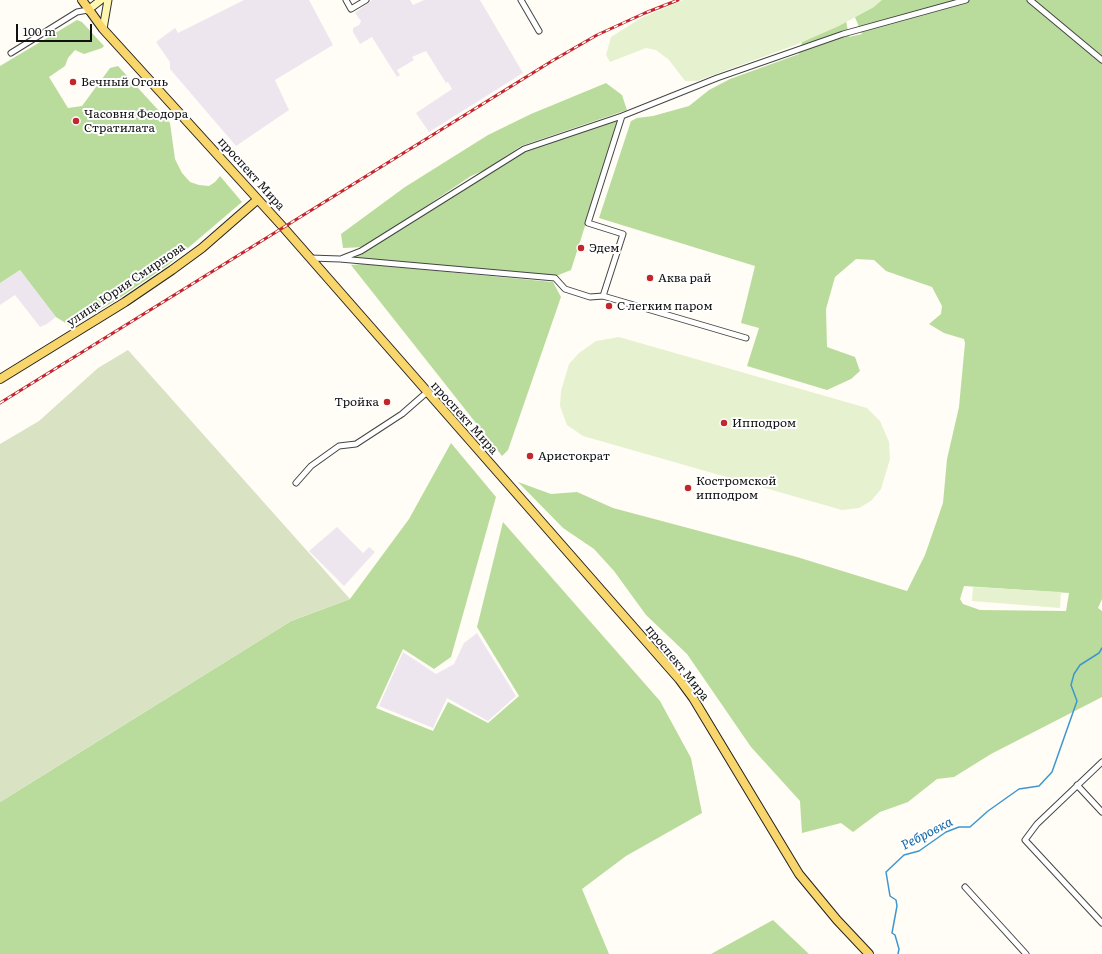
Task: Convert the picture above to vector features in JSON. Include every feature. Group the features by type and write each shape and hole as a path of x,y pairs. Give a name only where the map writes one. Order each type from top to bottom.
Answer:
{"main road":[{"name":"проспект Мира","path":"82,0 103,29 309,258 694,698 799,874 837,920 869,954"},
{"name":"улица Юрия Смирнова","path":"0,379 125,302 172,270 202,248 257,200"}],"street":[{"path":"11,53 78,12 88,10 101,0"},
{"path":"103,29 108,0"},
{"path":"346,0 351,9 366,0"},
{"path":"521,0 539,31"},
{"path":"340,259 361,251 524,148 622,116 717,78 836,36 966,0"},
{"path":"1030,0 1102,60"},
{"path":"603,296 623,234 588,223 622,116"},
{"path":"309,258 340,259 555,278 565,289 590,297 603,296 746,338"},
{"path":"296,483 317,462 339,446 356,444 402,414 426,393"},
{"path":"1102,762 1037,824 1025,840 1102,923"},
{"path":"1077,785 1102,812"},
{"path":"965,887 1026,954"}],"shaded area":[{"path":"244,0 309,0 333,45 275,80 289,110 236,146 170,69 170,62 156,42 175,28 178,33"},
{"path":"372,0 410,0 413,5 424,0 480,0 523,73 429,132 416,113 452,89 448,82 446,83 426,51 412,57 414,60 397,70 400,75 397,77 372,37 360,44 353,32 353,28 359,25 361,21 355,13"},
{"path":"20,270 56,317 40,327 15,295 0,305 0,283"},
{"path":"337,527 363,553 369,547 375,552 344,586 309,551"},
{"path":"477,633 516,696 488,721 447,698 433,728 379,706 403,652 436,674 454,664 464,643"}],"green space":[{"path":"683,0 882,0 874,7 839,26 798,44 697,81 685,81 669,60 656,50 646,48 610,62 606,55 611,37 641,18"},
{"path":"864,0 1102,0 1102,599 1098,608 1102,611 1102,697 991,754 954,777 937,779 908,802 880,812 853,832 841,823 802,833 800,801 751,747 687,654 646,615 614,571 594,549 563,528 518,482 551,494 577,492 613,508 797,557 907,591 925,555 943,503 947,459 959,407 965,343 964,339 944,333 929,324 941,314 942,306 932,287 886,271 874,260 856,259 835,277 826,309 827,347 855,357 860,371 851,379 827,390 747,366 759,328 741,323 755,266 599,218 631,121 637,118 653,116 689,106 709,90 730,79 799,54 804,34 845,15 849,37 862,34 852,10","holes":["964,586 1069,593 1066,611 980,610 963,604 960,599"]},
{"path":"77,20 82,22 104,46 84,54 75,50 68,58 65,66 49,77 68,108 82,106 110,68 118,66 170,123 175,159 182,173 190,182 209,186 220,176 242,202 168,265 121,297 72,327 56,317 20,270 0,283 0,66"},
{"path":"606,83 622,95 627,110 521,146 487,169 471,176 365,247 343,248 341,234 405,187 488,135 531,114"},
{"path":"619,119 571,270 556,276 353,258 525,150"},
{"path":"364,264 553,282 561,297 508,450 502,456 351,265"},
{"name":"Ипподром","path":"619,337 867,408 880,421 889,442 890,459 881,489 871,501 859,508 842,510 583,436 567,425 560,406 561,391 569,364 579,353 596,341"},
{"path":"128,350 350,599 291,621 0,802 0,444 39,421 98,368"},
{"path":"451,443 496,497 451,657 434,669 403,649 376,708 433,731 448,702 488,723 519,696 477,627 503,522 660,701 691,758 702,813 626,856 582,889 609,954 0,954 0,802 291,621 350,599 409,519"},
{"path":"973,587 1061,592 1060,608 972,601"},
{"path":"773,920 809,954 711,954"}],"waterway":[{"name":"Ребровка","path":"898,954 899,949 895,935 892,933 897,906 896,900 890,896 886,872 904,855 919,851 946,832 959,827 970,827 988,811 1019,789 1039,786 1052,772 1077,701 1071,685 1074,674 1080,665 1099,653 1102,648"}],"railway":[{"path":"0,403 552,61 597,35 678,0"}],"place":[{"name":"Вечный Огонь","path":"73,82"},
{"name":"Часовня Феодора Стратилата","path":"76,121"},
{"name":"Эдем","path":"581,248"},
{"name":"Аква рай","path":"650,278"},
{"name":"С легким паром","path":"609,306"},
{"name":"Тройка","path":"387,402"},
{"name":"Ипподром","path":"724,423"},
{"name":"Аристократ","path":"530,456"},
{"name":"Костромской ипподром","path":"688,488"}]}
